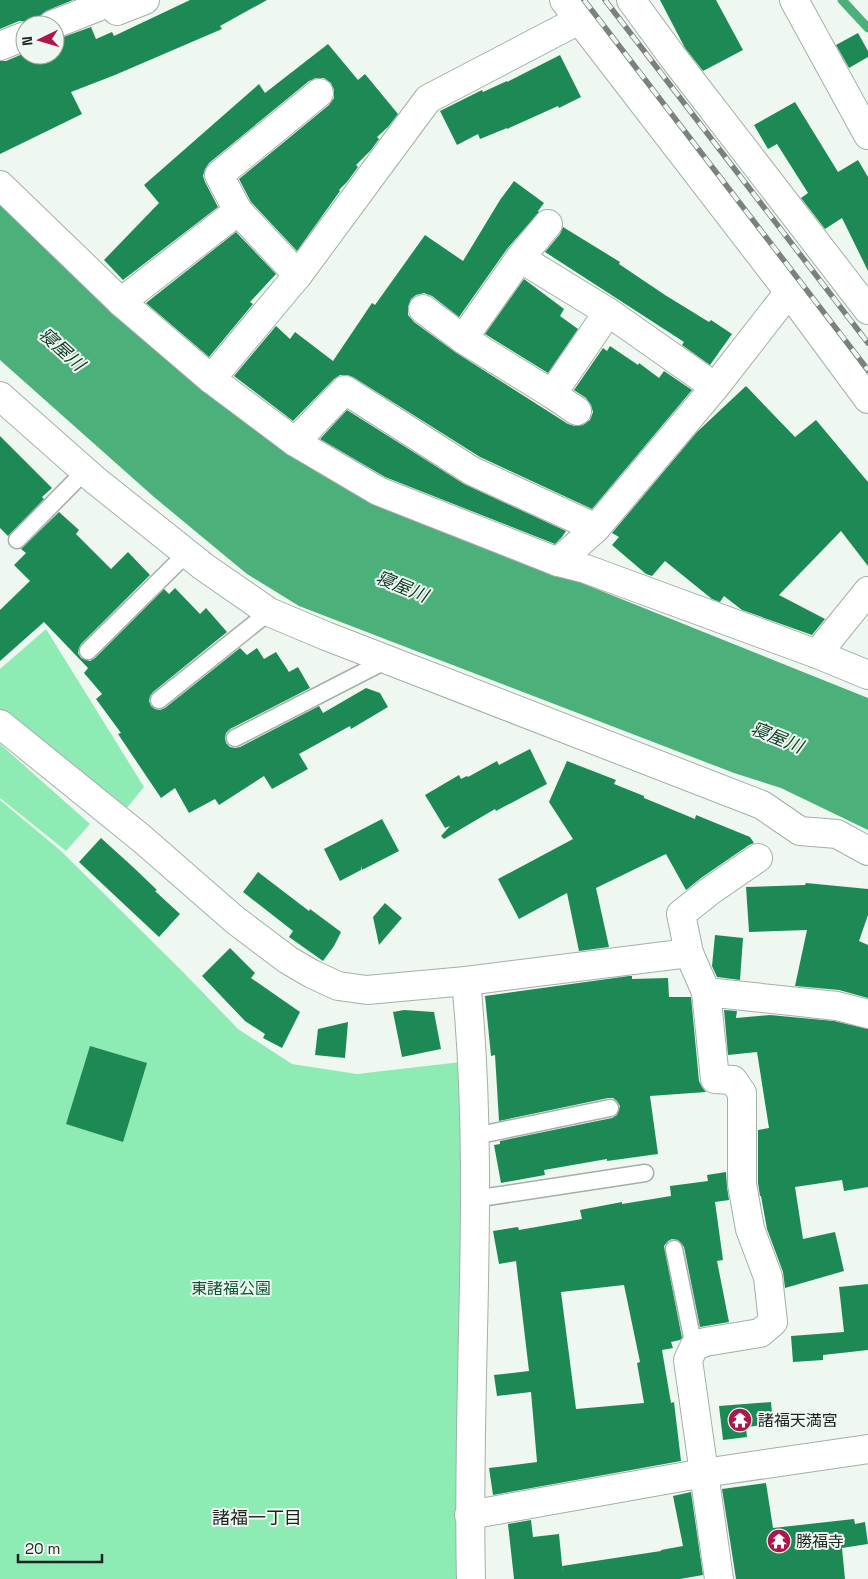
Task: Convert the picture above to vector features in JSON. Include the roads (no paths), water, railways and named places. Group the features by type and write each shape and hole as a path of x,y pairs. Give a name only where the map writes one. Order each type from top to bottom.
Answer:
{"street":[{"path":"65,20 113,0 117,11 145,0"},
{"path":"631,0 868,310"},
{"path":"794,0 868,135"},
{"path":"211,379 298,275 428,99 572,10 790,292 868,399"},
{"path":"0,46 15,40"},
{"path":"298,275 238,211 220,175 319,93"},
{"path":"0,184 122,302 211,379 295,442 378,491 558,562 586,570 817,654 868,675"},
{"path":"122,302 238,211"},
{"path":"463,339 520,258 548,224"},
{"path":"520,258 608,312 715,387"},
{"path":"558,562 596,528 715,387 790,292"},
{"path":"423,309 463,339 577,411"},
{"path":"552,394 608,312"},
{"path":"295,442 345,390 472,471 596,528"},
{"path":"0,396 85,471 204,567 269,612 387,660 762,805 800,831 837,834 868,851"},
{"path":"817,654 868,591"},
{"path":"0,724 141,838 235,920 288,960 338,986 367,990 466,981 689,953"},
{"path":"719,1579 688,1360 694,1347 705,1342 760,1334 773,1322 768,1278 750,1229 742,1184 742,1093 733,1080 715,1079 706,992 689,953 681,914 710,891 758,858"},
{"path":"466,981 471,1029 475,1136 469,1516 471,1579"},
{"path":"706,992 837,1006 868,1014"},
{"path":"469,1516 704,1473 868,1450"}],"lane":[{"path":"17,540 85,471"},
{"path":"88,651 187,553"},
{"path":"159,700 269,612"},
{"path":"235,738 387,660"},
{"path":"475,1136 610,1108"},
{"path":"474,1199 645,1173"},
{"path":"674,1249 694,1347"}],"water":[{"name":"寝屋川","path":"0,197 84,276 249,425 377,501 868,698 868,830 781,788 734,773 299,606 247,574 154,497 0,360"}],"waterway":[{"path":"842,0 868,28"}],"railway":[{"path":"584,0 868,370"},
{"path":"605,0 868,343"}],"place":[{"name":"諸福天満宮","path":"740,1420"},
{"name":"勝福寺","path":"779,1541"}],"district":[{"name":"諸福一丁目","path":"257,1517"}],"park label":[{"name":"東諸福公園","path":"231,1288"}]}
